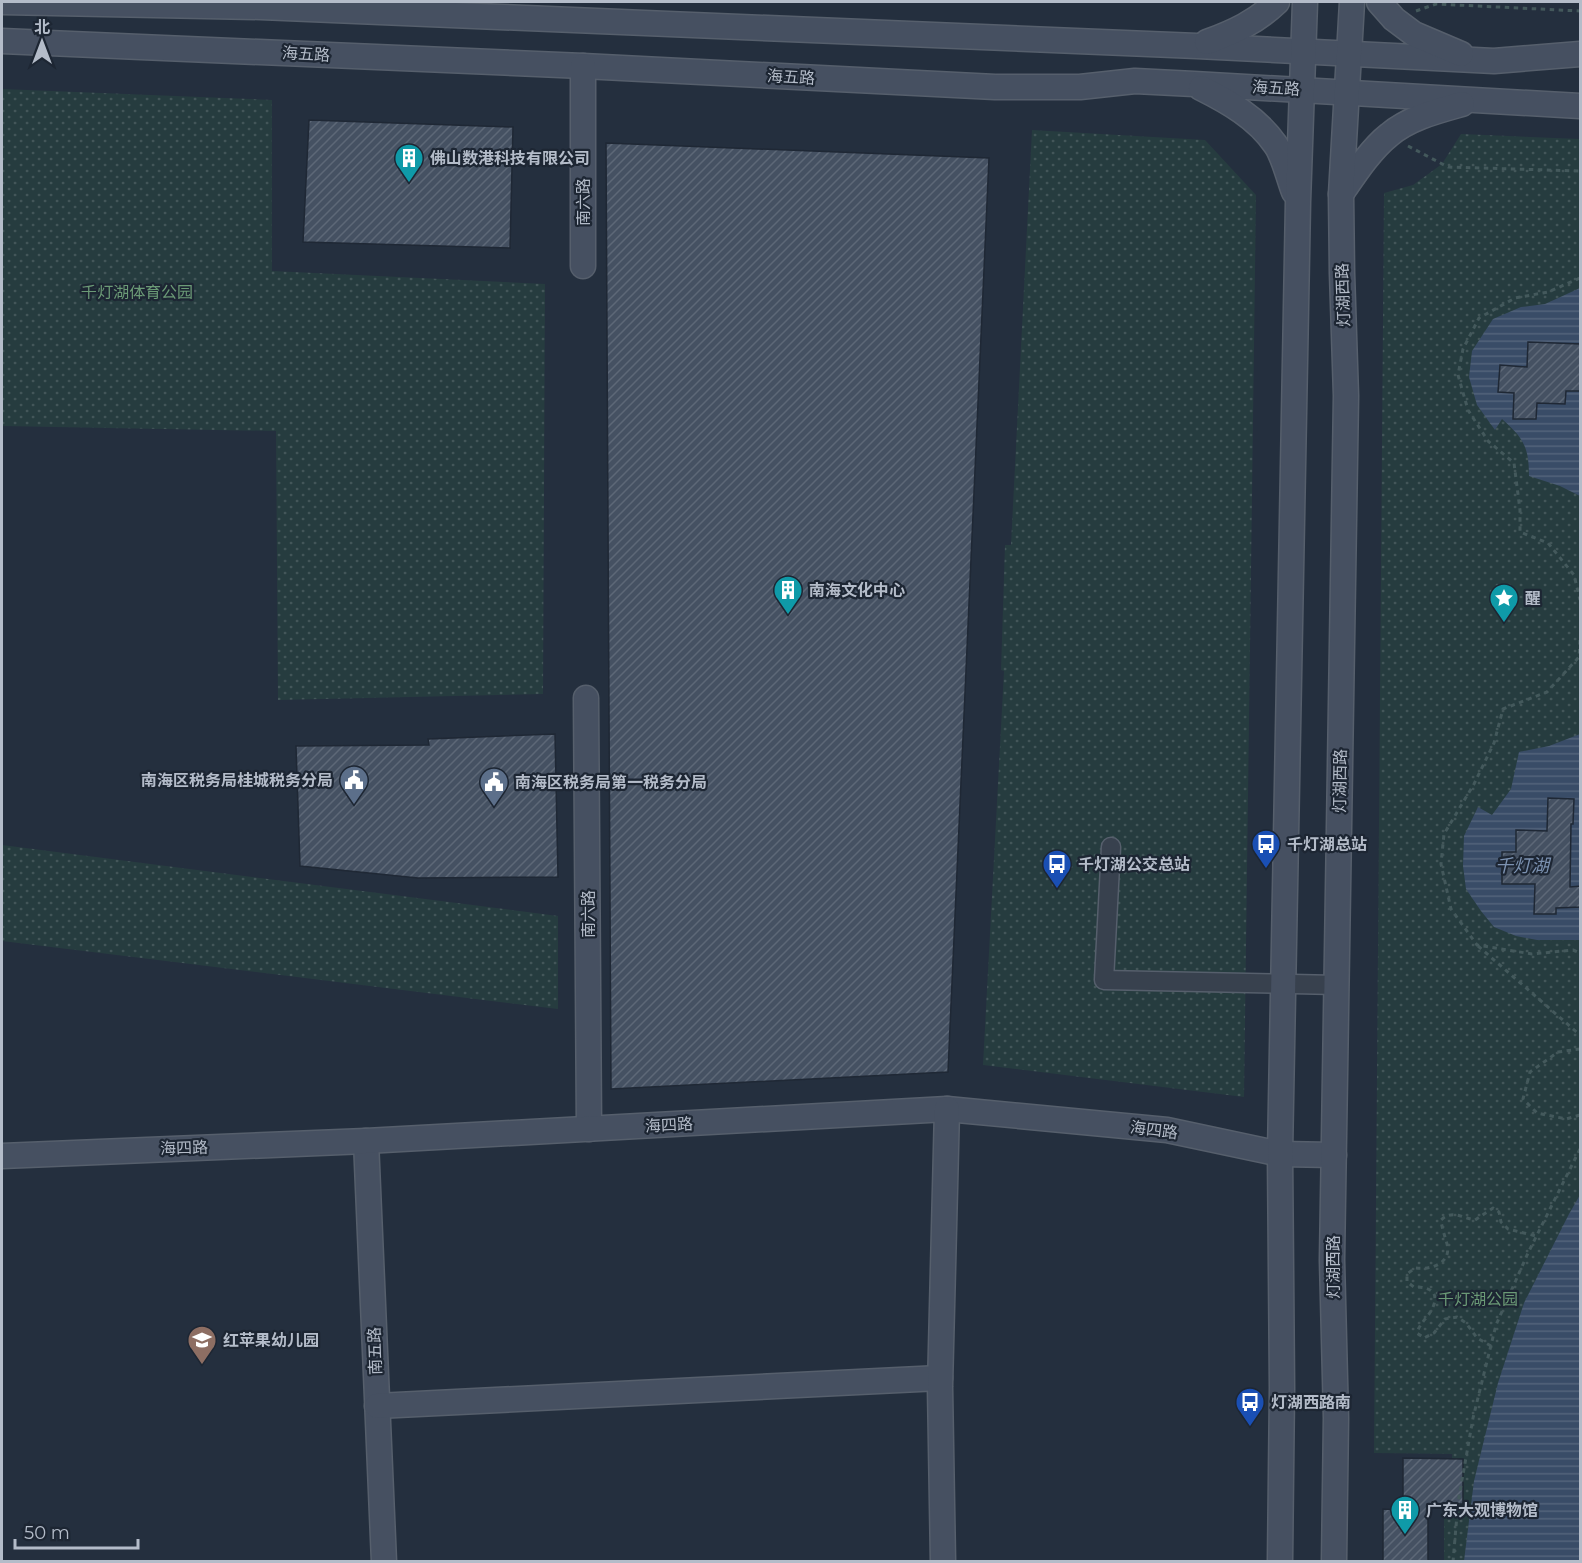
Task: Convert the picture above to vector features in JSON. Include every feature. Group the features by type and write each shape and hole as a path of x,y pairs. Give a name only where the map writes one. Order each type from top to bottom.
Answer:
{"main road":[{"path":"2,2 581,11 1494,61 1581,54"},
{"path":"1197,46 1235,32 1277,2"},
{"path":"1280,1562 1282,1388 1280,1154 1298,202 1305,2"},
{"name":"灯湖西路","path":"1334,1562 1336,1418 1332,1260 1346,396 1341,273 1341,194 1352,2"},
{"path":"1387,10 1414,34 1474,60"},
{"name":"海五路","path":"2,41 583,66 995,87 1080,87 1135,81 1581,106"},
{"name":"南六路","path":"583,66 583,266"},
{"path":"1194,84 1233,105 1253,121 1276,145 1298,202"},
{"path":"1341,194 1364,161 1389,135 1419,117 1475,99"},
{"name":"南六路","path":"586,698 589,1130"},
{"path":"943,1562 940,1378 947,1109"},
{"name":"海四路","path":"2,1156 589,1130 947,1109 1167,1130 1280,1154 1334,1155"},
{"name":"南五路","path":"366,1141 384,1562"},
{"path":"377,1406 940,1378"}],"street":[{"path":"1111,848 1104,980 1337,985"}],"path":[{"path":"1387,10 1434,3 1581,10"},
{"path":"1389,135 1448,167 1581,171"},
{"path":"1581,278 1548,292 1515,298 1479,318 1463,349 1458,375 1468,410 1488,441 1514,463 1521,532 1548,543 1574,575 1581,600"},
{"path":"1581,640 1579,657 1547,692 1503,709 1494,743 1474,784 1444,834 1441,864 1451,909 1477,945 1581,1035"},
{"path":"1477,945 1532,954 1573,950 1581,953"},
{"path":"1581,1049 1558,1052 1530,1072 1523,1099 1537,1113 1566,1119 1581,1115"},
{"path":"1453,1562 1458,1503 1473,1418 1496,1325 1536,1236 1581,1149"},
{"path":"1491,1346 1477,1338 1466,1323 1457,1317 1445,1319 1434,1333 1424,1338 1418,1333 1419,1325 1433,1308 1435,1298 1432,1291 1425,1287 1414,1287 1407,1282 1407,1274 1415,1268 1426,1270 1438,1266 1446,1258 1448,1246 1441,1220 1447,1215 1456,1214 1475,1220 1493,1208 1499,1212 1501,1222 1508,1228 1536,1236"}],"green space":[{"name":"千灯湖体育公园","path":"2,89 272,100 272,271 545,284 543,694 278,700 276,431 2,426"},
{"path":"1032,130 1205,140 1256,195 1244,1097 983,1065 1004,671 1001,670 1005,545 1011,545"},
{"name":"千灯湖公园","path":"1461,134 1580,139 1580,1561 1444,1561 1444,1515 1452,1513 1452,1454 1374,1453 1384,193 1413,185 1442,164"},
{"path":"2,845 558,916 558,1009 2,941"}],"water":[{"path":"1580,288 1580,496 1560,486 1529,476 1528,457 1520,437 1502,419 1495,430 1477,405 1469,377 1472,351 1493,319 1521,307 1545,304"},
{"name":"千灯湖","path":"1580,734 1580,940 1537,940 1516,936 1494,927 1466,889 1463,866 1464,836 1478,807 1492,815 1511,789 1519,752 1549,746"},
{"path":"1580,1195 1580,1561 1464,1561 1474,1481 1498,1383 1524,1303"}],"building":[{"name":"佛山数港科技有限公司","path":"309,120 513,127 510,248 303,242"},
{"name":"南海文化中心","path":"606,143 989,158 948,1072 611,1089"},
{"path":"1528,342 1581,344 1581,391 1566,391 1565,404 1537,403 1536,419 1513,419 1514,393 1498,392 1500,365 1527,367"},
{"path":"555,734 558,877 418,878 300,866 296,746 429,745 428,739"},
{"path":"1548,798 1574,799 1573,824 1571,824 1570,887 1581,886 1581,907 1556,908 1556,914 1534,914 1535,884 1502,884 1502,852 1516,852 1516,830 1547,831"},
{"name":"广东大观博物馆","path":"1403,1458 1463,1459 1463,1504 1428,1504 1428,1562 1383,1562 1383,1509 1403,1510"}],"place":[{"name":"佛山数港科技有限公司","path":"409,184"},
{"name":"南海文化中心","path":"788,616"},
{"name":"醒","path":"1504,624"},
{"name":"南海区税务局桂城税务分局","path":"354,806"},
{"name":"南海区税务局第一税务分局","path":"494,808"},
{"name":"千灯湖总站","path":"1266,870"},
{"name":"千灯湖公交总站","path":"1057,890"},
{"name":"红苹果幼儿园","path":"202,1366"},
{"name":"灯湖西路南","path":"1250,1428"},
{"name":"广东大观博物馆","path":"1405,1536"}]}
